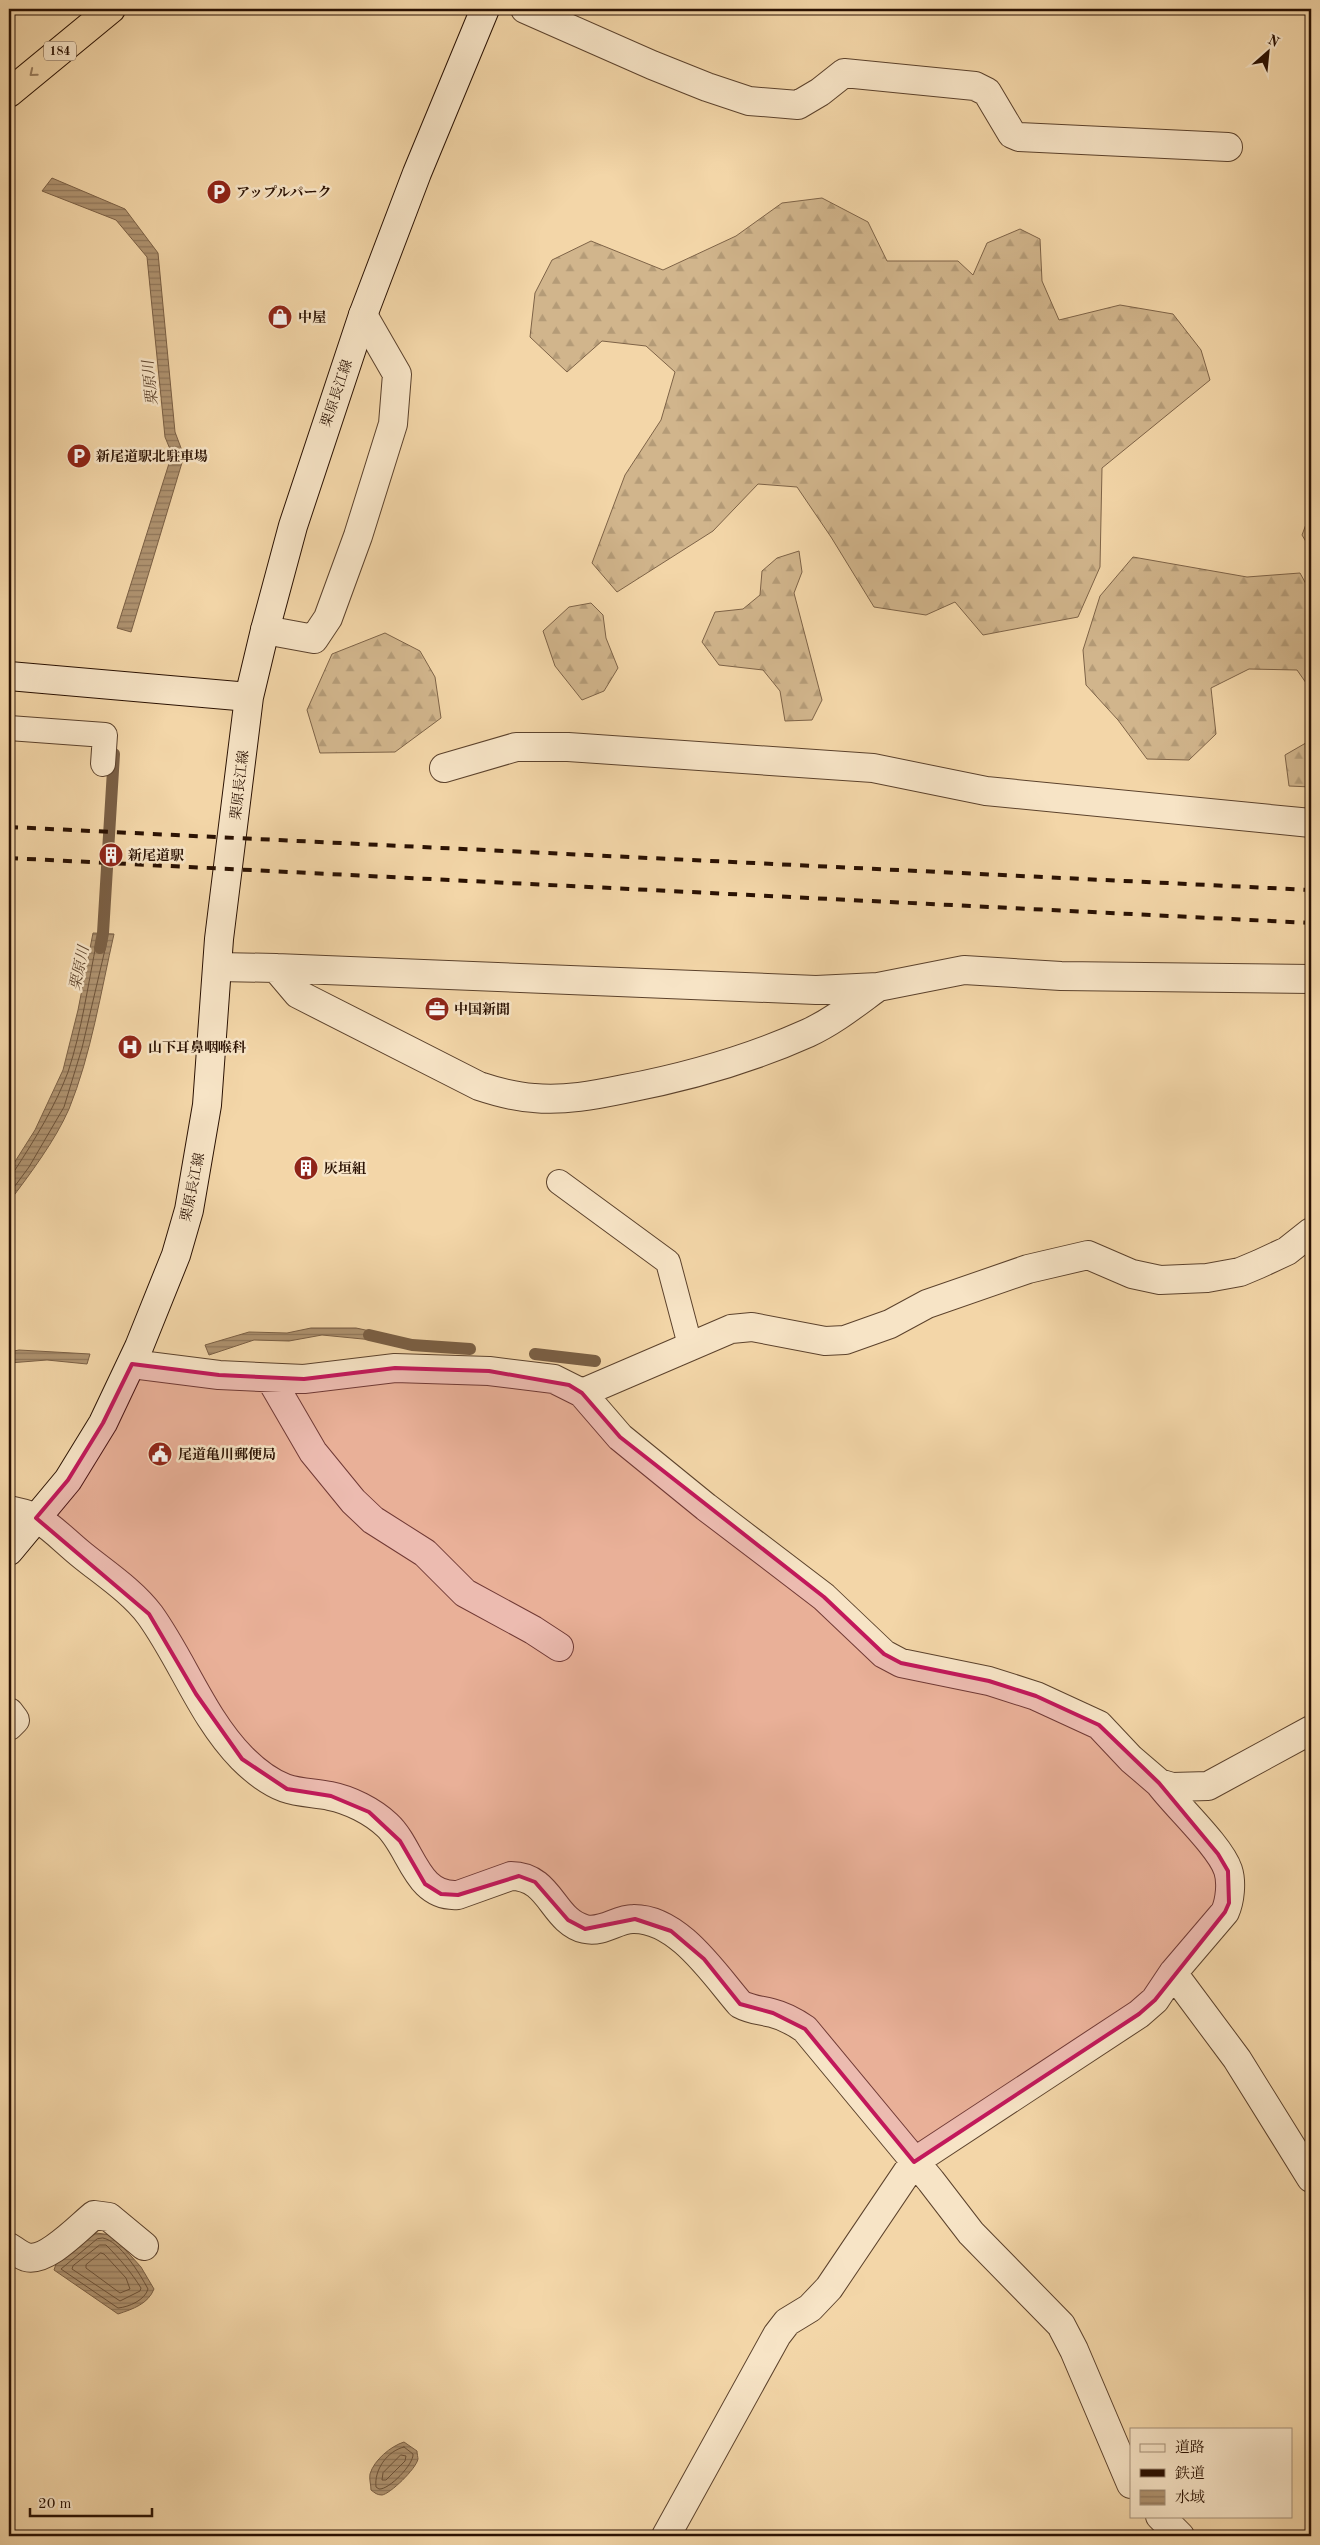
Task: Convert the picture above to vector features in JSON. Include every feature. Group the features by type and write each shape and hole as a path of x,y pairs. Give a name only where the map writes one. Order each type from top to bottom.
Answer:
{"highway":[{"name":"184","path":"9,93 111,9"}],"street":[{"name":"栗原長江線","path":"9,1551 68,1480 103,1423 132,1364 176,1255 189,1210 207,1105 219,939 249,697 265,630 293,526 363,315 416,173 485,9"},
{"path":"525,9 698,83 749,101 798,105 820,92 844,73 863,73 975,86 987,92 1012,134 1019,137 1228,147"},
{"path":"265,630 314,639 328,618 358,536 393,424 396,374 363,315"},
{"path":"9,676 249,697"},
{"path":"444,768 516,747 578,748 873,768 986,791 1311,824"},
{"path":"218,967 816,990 878,987 964,970 1061,976 1311,979"},
{"path":"276,968 298,994 453,1073 479,1086 507,1095 536,1099 587,1096 662,1082 747,1057 809,1032 845,1012 878,987"},
{"path":"582,1393 731,1329 752,1327 825,1341 845,1340 890,1324 928,1304 1028,1269 1088,1255 1132,1274 1160,1280 1207,1278 1240,1272 1259,1264 1287,1251 1311,1232"},
{"path":"132,1364 219,1375 304,1379 395,1368 488,1371 554,1380 569,1385 582,1393 620,1437 706,1508 824,1597 884,1654 901,1663 989,1681 1027,1693 1099,1725 1131,1759 1159,1783 1218,1854 1228,1871 1228,1903 1225,1912 1173,1974 1156,2000 1139,2014 914,2162 830,2288 810,2308 787,2322 777,2335 666,2536"},
{"path":"270,1378 313,1452 353,1501 373,1520 425,1552 465,1593 560,1647"},
{"path":"9,1510 36,1518 129,1594 148,1614 172,1649 196,1694 242,1758 271,1782 287,1789 331,1796 350,1802 369,1812 387,1825 400,1840 425,1884 441,1894 458,1895 511,1876 520,1876 535,1882 568,1920 585,1929 605,1927 635,1919 671,1931 704,1959 740,2004 750,2010 779,2015 805,2029 971,2233 1061,2325 1078,2358 1130,2482"},
{"path":"9,1712 14,1720 9,1726"},
{"path":"1159,1783 1172,1787 1208,1786 1311,1730"},
{"path":"1173,1974 1237,2059 1311,2178"},
{"path":"9,2247 26,2257 37,2258 47,2254 94,2215 109,2217 144,2246"},
{"path":"1162,2518 1180,2536"}],"lane":[{"path":"9,728 105,735 103,764"},
{"path":"559,1182 668,1262 690,1345"}],"highlighted area":[{"path":"132,1364 219,1375 304,1379 395,1368 489,1371 569,1385 582,1393 620,1437 824,1597 884,1654 901,1663 989,1681 1036,1696 1099,1725 1159,1783 1218,1854 1228,1871 1229,1903 1225,1912 1155,2000 1139,2014 914,2162 805,2029 773,2013 740,2004 704,1959 671,1931 635,1919 585,1929 568,1920 535,1882 519,1876 458,1895 441,1894 425,1884 400,1841 369,1812 331,1796 287,1789 242,1759 196,1694 149,1614 36,1518 68,1480 103,1423"}],"green space":[{"path":"822,198 868,222 887,261 958,261 973,275 987,243 1020,229 1040,239 1042,281 1059,320 1120,305 1173,314 1201,350 1210,380 1102,468 1100,567 1078,617 983,635 955,602 926,615 874,607 831,537 797,487 758,484 713,531 617,592 592,563 625,475 661,420 675,372 646,346 602,341 567,372 530,337 535,293 552,260 591,241 663,270 736,236 782,203"},
{"path":"1311,511 1311,550 1302,535"},
{"path":"799,551 802,572 794,593 822,700 812,720 785,721 780,691 763,670 719,665 702,642 715,612 743,609 760,595 762,571 777,558"},
{"path":"1133,557 1247,577 1300,573 1311,593 1311,690 1297,670 1249,669 1211,688 1216,734 1189,760 1147,759 1118,720 1086,685 1083,650 1100,596"},
{"path":"591,603 603,615 606,638 618,668 604,691 582,700 555,666 543,631 569,607"},
{"path":"385,633 420,651 435,677 441,718 395,752 320,753 307,710 332,654"},
{"path":"1311,740 1311,787 1289,786 1285,755"}],"water":[{"path":"52,178 125,209 158,253 175,432 184,456 131,632 117,628 172,454 165,437 147,257 116,220 42,191"},
{"path":"93,933 114,934 95,1023 77,1088 57,1133 9,1202 9,1171 35,1130 63,1070 78,1010"},
{"path":"311,1328 356,1328 384,1334 383,1341 322,1335 289,1341 254,1340 209,1355 205,1345 249,1332 287,1333"},
{"path":"19,1350 90,1354 87,1364 47,1360 9,1363 9,1352"},
{"path":"96,2233 112,2235 141,2267 154,2289 144,2302 118,2314 54,2270 56,2264"},
{"path":"404,2442 417,2451 418,2459 416,2463 408,2475 386,2494 376,2494 371,2490 370,2476 372,2469 384,2454"}],"waterway":[{"name":"栗原川","path":"100,948 103,933 114,754"},
{"path":"369,1335 412,1345 470,1349"},
{"path":"535,1354 595,1361"}],"railway":[{"path":"9,827 1311,890"},
{"path":"9,858 1311,923"}],"place":[{"name":"アップルパーク","path":"219,192"},
{"name":"中屋","path":"280,317"},
{"name":"新尾道駅北駐車場","path":"79,456"},
{"name":"新尾道駅","path":"111,855"},
{"name":"中国新聞","path":"437,1009"},
{"name":"山下耳鼻咽喉科","path":"130,1047"},
{"name":"灰垣組","path":"306,1168"},
{"name":"尾道亀川郵便局","path":"160,1454"}]}
